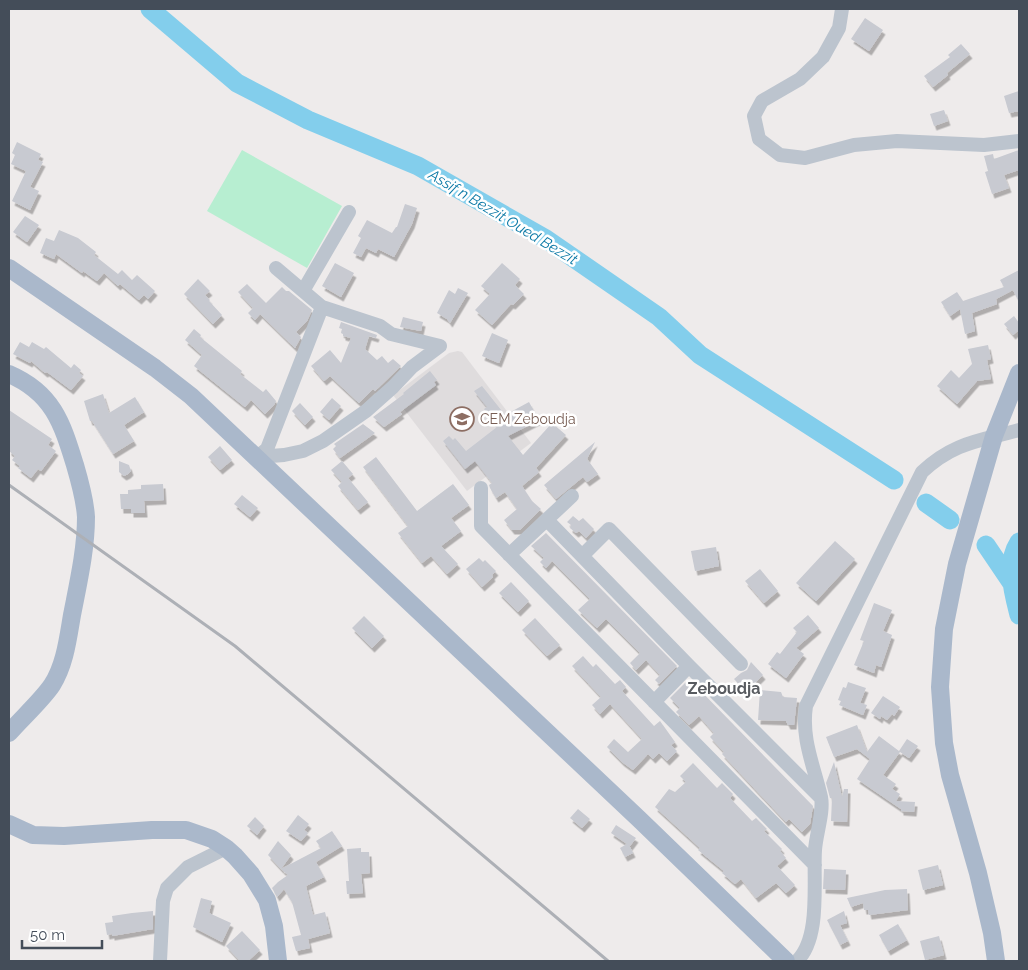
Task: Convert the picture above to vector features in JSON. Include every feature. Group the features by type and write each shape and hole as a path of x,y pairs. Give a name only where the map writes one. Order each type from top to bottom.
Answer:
{"main road":[{"path":"9,268 155,368 191,396 639,819 786,961"},
{"path":"996,961 992,933 978,873 950,775 944,743 940,686 944,629 957,564 994,436 1019,373"},
{"path":"9,374 25,381 46,399 59,419 80,483 86,516 85,539 64,658 52,684 9,733"},
{"path":"9,824 33,835 64,836 152,830 186,830 212,839 226,848 251,874 267,900 274,926 278,961"}],"street":[{"path":"842,9 839,28 823,58 800,79 762,102 754,116 759,139 780,155 806,158 854,145 897,141 984,145 1019,141"},
{"path":"303,291 349,212"},
{"path":"257,457 284,455 303,451 323,441 366,411 412,367 440,346 391,334 380,326 322,307 276,268"},
{"path":"257,457 267,449 322,307"},
{"path":"797,961 806,948 812,924 821,798 808,749 804,720 806,706 922,472 932,463 958,447 1019,430"},
{"path":"481,488 481,526 815,865"},
{"path":"509,555 572,496"},
{"path":"547,520 821,798"},
{"path":"582,556 609,529 742,664"},
{"path":"654,702 689,666"},
{"path":"160,961 163,901 168,888 188,867 226,848"}],"shaded area":[{"name":"CEM Zeboudja","path":"462,352 531,443 467,491 393,395 449,353"}],"green space":[{"path":"242,150 342,206 307,268 207,211"}],"building":[{"path":"865,18 883,30 869,51 851,39"},
{"path":"961,44 970,54 933,87 924,76 950,57 948,55"},
{"path":"1019,91 1019,111 1009,113 1004,96"},
{"path":"944,110 948,121 934,126 930,114"},
{"path":"17,142 41,154 38,160 43,162 30,187 39,191 30,210 12,201 26,171 11,164 15,155 12,153"},
{"path":"1019,150 1019,170 1004,175 1009,188 992,194 985,172 988,171 984,156 993,154 994,159"},
{"path":"405,204 417,208 412,224 394,257 378,249 376,253 366,248 361,257 353,253 361,238 358,236 367,220 392,233 397,227"},
{"path":"25,216 39,225 27,242 13,232"},
{"path":"59,230 78,238 96,252 94,255 118,274 122,270 132,280 137,275 155,291 148,299 144,295 139,300 120,284 118,286 104,273 97,281 83,271 82,273 56,254 54,259 40,253 46,238 54,241"},
{"path":"335,263 354,273 341,297 322,286"},
{"path":"502,263 520,279 515,285 524,294 513,305 511,304 492,325 475,310 490,294 481,286"},
{"path":"1019,270 1019,302 1013,290 996,299 997,304 972,313 975,331 965,334 960,309 950,316 941,302 957,292 963,301 1004,287 1000,280"},
{"path":"198,279 210,291 205,295 222,315 213,324 184,294"},
{"path":"247,284 266,303 282,287 312,310 307,321 296,332 301,337 295,348 260,314 255,320 248,313 253,308 238,292"},
{"path":"458,288 468,293 450,323 437,313 449,290 455,294"},
{"path":"1014,316 1019,323 1019,330 1013,335 1004,324"},
{"path":"403,317 423,322 421,331 400,327"},
{"path":"341,322 377,335 376,338 369,336 365,349 377,360 382,356 388,363 393,359 401,366 375,391 373,389 359,403 330,376 324,381 311,366 330,350 341,363 351,338 343,336 341,333 342,329 339,328"},
{"path":"194,329 201,335 200,337 242,371 240,374 263,392 266,389 276,401 265,414 251,400 245,407 194,366 202,355 185,340"},
{"path":"492,333 508,340 499,363 482,356"},
{"path":"20,342 29,347 32,342 44,349 46,347 71,368 74,364 81,370 79,373 83,376 71,390 31,361 30,363 13,354"},
{"path":"988,345 991,359 987,360 991,379 977,381 957,404 937,386 951,370 959,378 972,364 968,349"},
{"path":"430,371 437,380 434,382 436,385 400,412 402,414 384,427 373,417 404,394"},
{"path":"482,386 505,415 529,402 539,420 508,436 523,455 552,423 566,435 536,468 539,472 522,486 532,501 541,509 520,530 512,530 504,520 517,509 505,492 496,498 489,485 492,483 475,461 465,469 443,441 449,436 453,440 455,438 466,451 497,427 484,409 487,407 474,391"},
{"path":"103,394 109,413 135,397 144,412 124,425 134,441 113,454 92,421 90,421 84,401"},
{"path":"332,398 341,406 329,420 320,412"},
{"path":"300,403 313,417 305,425 292,411"},
{"path":"9,410 52,439 48,445 56,451 41,471 38,469 31,478 18,468 20,466 12,460 15,456 9,451"},
{"path":"363,424 375,433 340,458 333,449 336,446 334,444"},
{"path":"595,442 587,459 598,474 587,482 583,477 556,499 544,485"},
{"path":"220,446 232,460 220,470 208,457"},
{"path":"376,457 417,511 453,484 469,505 451,518 461,531 441,546 458,564 447,574 431,556 422,563 398,533 408,526 363,467"},
{"path":"119,461 129,465 131,471 124,476 119,472"},
{"path":"342,461 353,474 348,478 368,502 358,510 338,486 342,482 331,470"},
{"path":"163,484 164,500 144,501 145,513 131,513 131,509 121,509 120,494 128,494 128,490 141,489 141,485"},
{"path":"242,495 258,508 250,517 234,504"},
{"path":"573,516 579,521 583,518 594,529 586,538 579,531 576,533 570,528 571,525 567,522"},
{"path":"546,533 677,666 659,684 655,680 660,675 646,660 636,670 630,663 640,653 606,619 597,628 578,610 590,599 552,561 546,568 540,562 544,558 531,546"},
{"path":"835,541 855,559 816,601 796,583"},
{"path":"716,547 719,566 695,571 691,551"},
{"path":"479,558 483,562 485,560 496,571 492,575 493,577 482,587 466,569"},
{"path":"760,569 778,591 764,603 745,581"},
{"path":"511,582 529,601 518,612 499,593"},
{"path":"874,603 892,610 883,631 892,635 881,667 876,665 874,673 854,665 864,641 860,640"},
{"path":"808,615 819,628 796,648 804,654 786,678 768,664 777,652 780,654 797,632 793,628"},
{"path":"364,616 384,636 372,648 352,628"},
{"path":"535,618 560,645 547,656 522,630"},
{"path":"583,656 593,667 596,664 615,684 620,680 626,687 622,691 654,726 660,721 675,742 671,745 677,751 667,761 659,753 653,759 648,754 633,770 607,747 614,739 628,752 642,739 610,704 600,714 592,705 601,697 572,666"},
{"path":"751,662 763,675 746,692 734,679 747,670"},
{"path":"687,681 691,685 693,683 813,806 810,824 802,832 789,819 786,822 722,754 724,752 710,737 714,733 699,716 689,725 676,712 680,708 670,698"},
{"path":"848,682 866,688 860,703 867,705 863,715 839,705 841,701 838,700 843,687 846,688"},
{"path":"760,690 781,692 783,697 797,698 794,725 788,725 786,721 758,720"},
{"path":"883,696 900,707 894,716 892,714 887,720 881,716 880,719 871,713"},
{"path":"857,725 867,752 879,736 899,751 907,739 918,746 909,758 900,752 883,775 896,784 892,789 900,794 896,801 915,802 914,812 901,811 901,809 857,779 870,759 857,749 834,757 826,737"},
{"path":"834,762 842,797 844,789 848,789 847,822 831,821 832,798 830,798 826,783"},
{"path":"693,763 717,788 722,783 733,794 730,798 752,821 756,818 767,829 764,831 782,849 780,851 786,858 777,866 795,885 786,893 776,883 756,898 741,879 735,884 722,873 724,871 698,850 700,848 655,807 669,789 675,792 686,782 680,776"},
{"path":"578,809 590,819 582,828 570,818"},
{"path":"298,815 309,824 304,830 308,833 301,841 286,831"},
{"path":"255,817 264,826 257,835 247,826"},
{"path":"616,825 636,838 629,845 633,853 625,857 620,848 627,844 611,833"},
{"path":"332,831 342,846 316,862 324,877 306,886 313,915 325,912 330,933 308,939 310,948 296,951 292,937 301,935 292,902 284,889 277,897 272,888 288,875 281,869 321,848 316,841"},
{"path":"278,841 291,855 281,869 268,855"},
{"path":"361,848 361,852 369,852 370,873 361,874 363,893 347,894 346,881 349,881 347,849"},
{"path":"938,865 943,885 923,890 918,870"},
{"path":"824,869 846,870 845,890 823,889"},
{"path":"907,889 908,910 869,915 868,910 864,910 863,903 851,907 847,898 885,890"},
{"path":"201,898 212,901 209,913 231,923 222,942 193,927"},
{"path":"153,911 153,929 112,936 112,934 107,935 105,923 113,922 112,916"},
{"path":"844,911 847,923 840,925 848,941 840,945 827,920"},
{"path":"898,924 907,940 888,951 879,935"},
{"path":"242,931 260,950 248,961 240,961 226,946"},
{"path":"939,936 944,955 925,960 920,941"}],"waterway":[{"name":"Assif n Bezzit Oued Bezzit","path":"150,9 237,83 308,120 418,166 546,239 659,317 700,355 894,480"},
{"path":"926,503 950,520"},
{"path":"1019,542 1012,559 1011,568 1011,578 1019,615"},
{"path":"986,545 1011,582"}],"railway":[{"path":"9,485 235,646 608,961"}],"place":[{"name":"CEM Zeboudja","path":"462,419"}],"district":[{"name":"Zeboudja","path":"724,688"}]}
